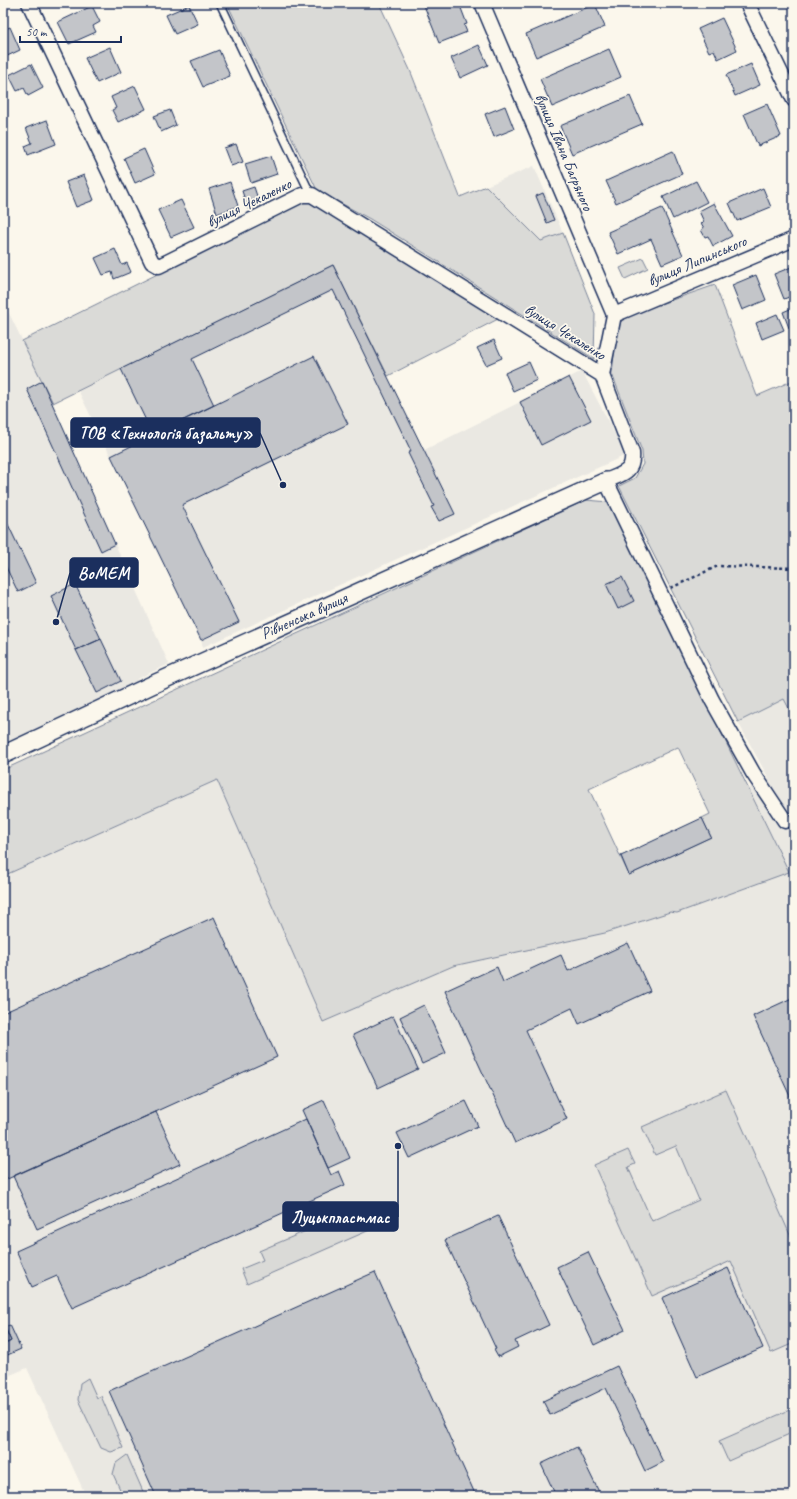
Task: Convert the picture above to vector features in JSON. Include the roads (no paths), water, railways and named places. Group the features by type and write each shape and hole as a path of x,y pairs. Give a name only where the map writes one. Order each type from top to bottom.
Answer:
{"street":[{"name":"вулиця Чекаленко","path":"30,3 152,262 159,266 302,195 312,195 602,375"},
{"name":"вулиця Івана Багряного","path":"482,3 614,315"},
{"path":"747,3 794,100"},
{"name":"вулиця Липинського","path":"614,315 794,239"},
{"path":"614,315 602,375 632,453 633,462 628,471 606,481 712,700 753,773 785,821"},
{"name":"Рівненська вулиця","path":"3,755 163,679 606,481"}],"lane":[{"path":"220,3 312,195"}],"place":[{"name":"ТОВ «Технологія базальту»","path":"283,485"},
{"name":"ВоМЕМ","path":"56,622"},
{"name":"Луцькпластмас","path":"398,1146"}]}
